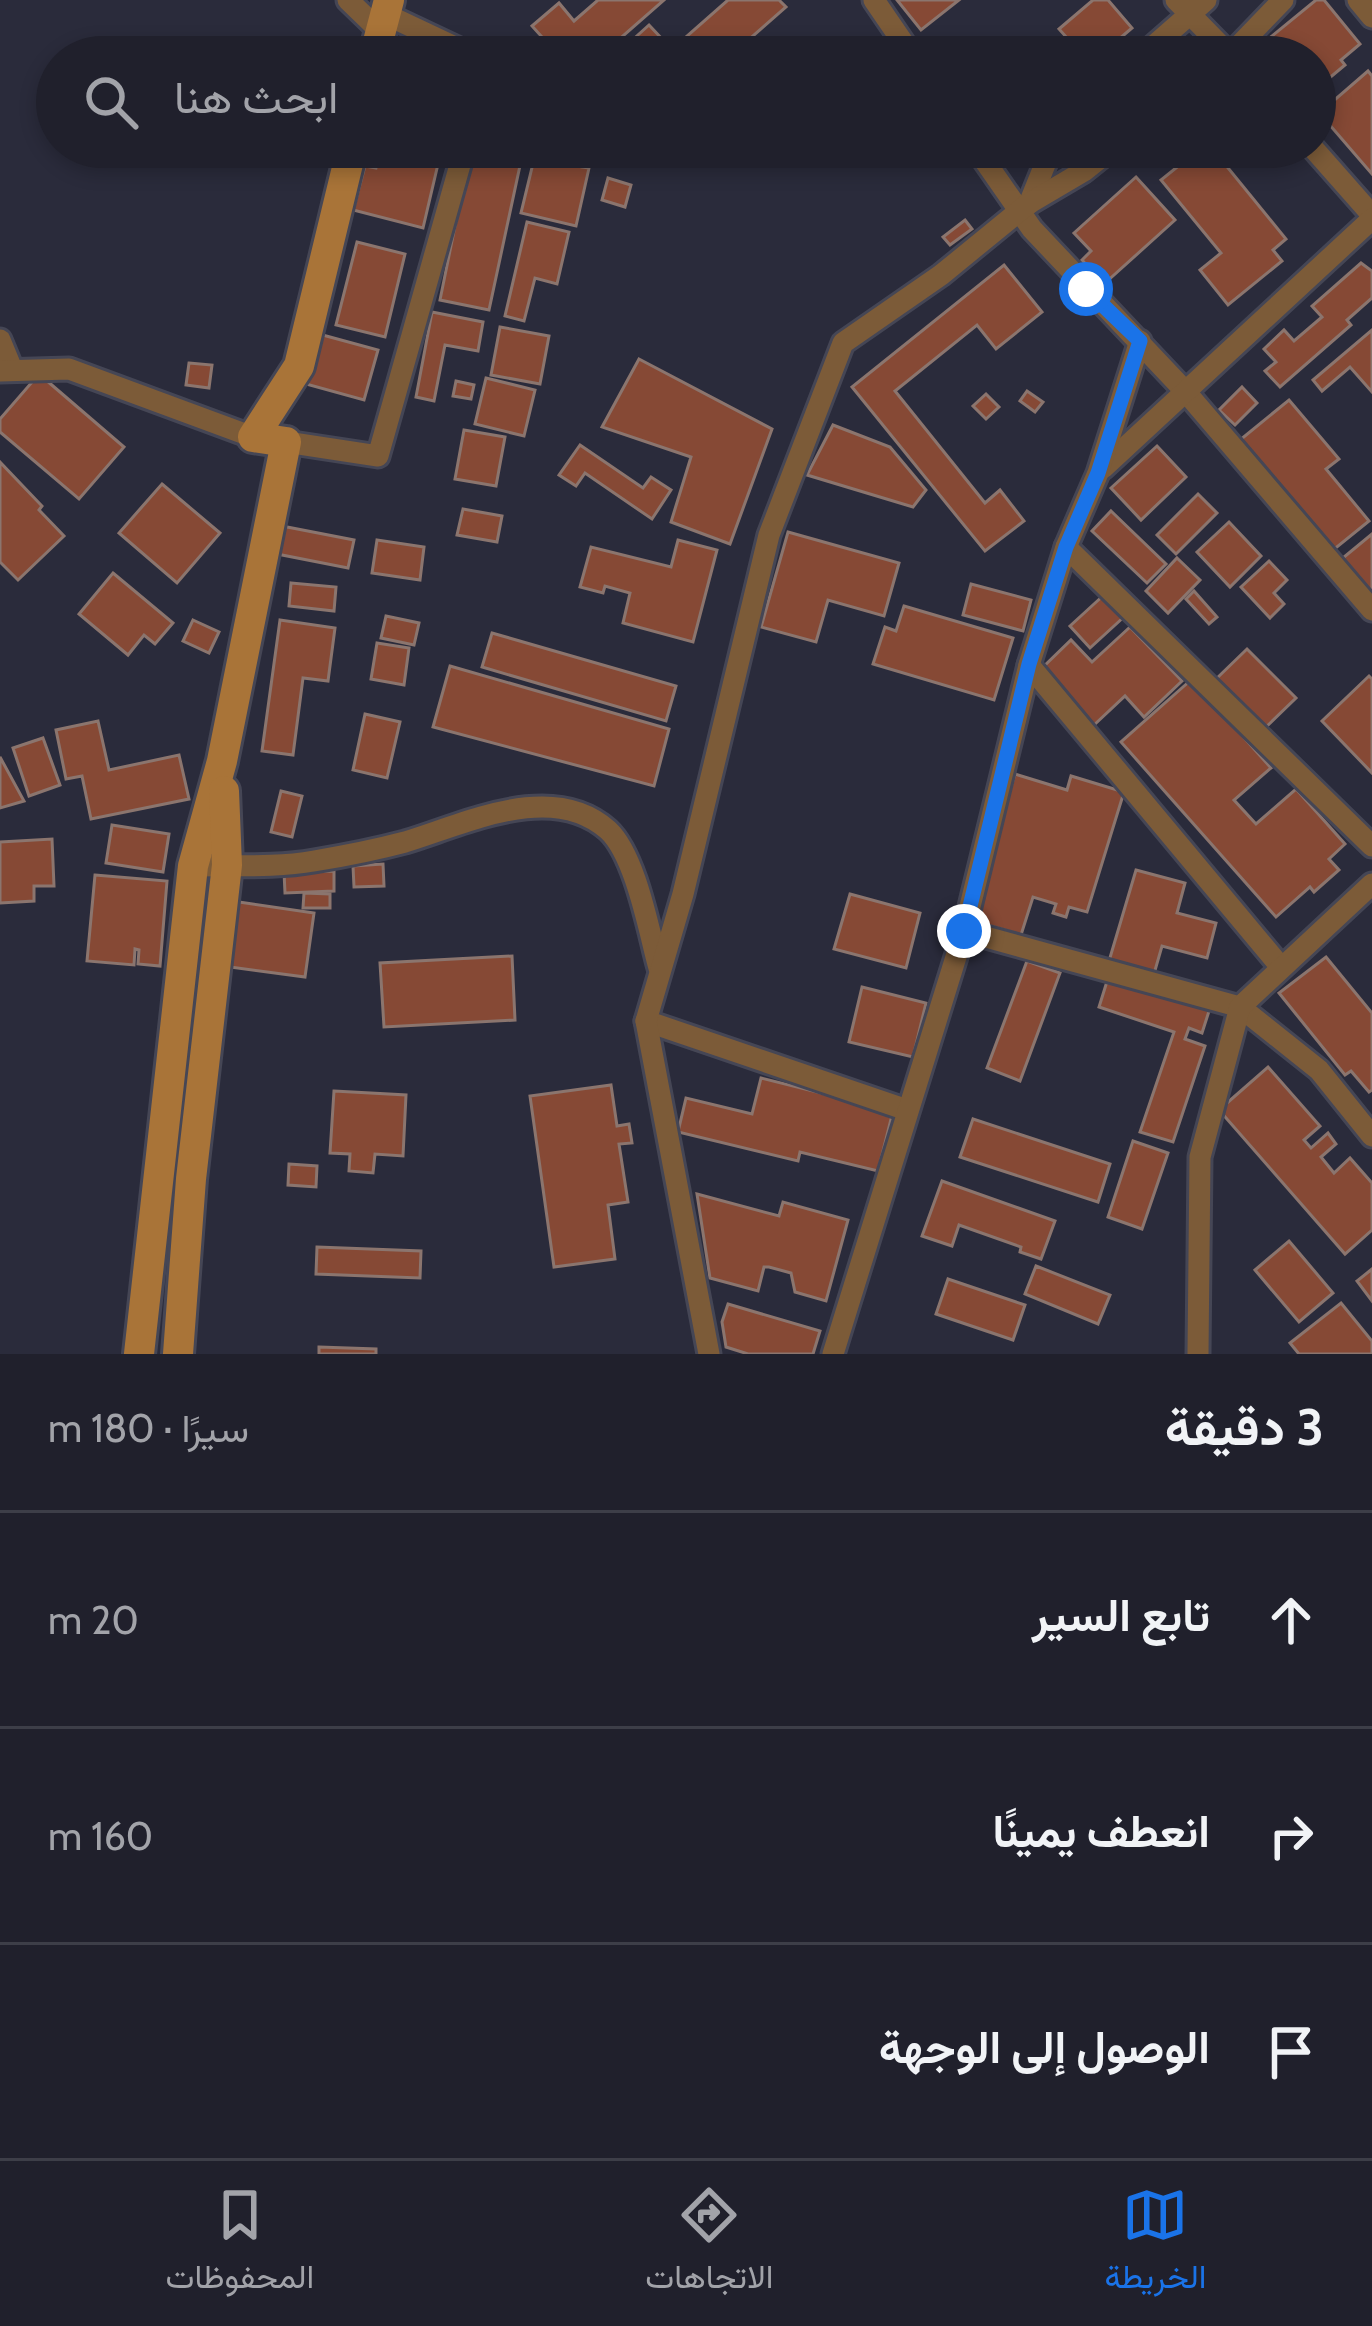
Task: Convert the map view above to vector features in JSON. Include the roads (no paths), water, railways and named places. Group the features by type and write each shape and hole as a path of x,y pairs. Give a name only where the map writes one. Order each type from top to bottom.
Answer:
{"main road":[{"path":"139,1354 194,866 222,761 286,442 253,437 299,367 347,168"},
{"path":"178,1354 191,1179 227,865 222,761"},
{"path":"159,1179 191,1179"}],"street":[{"path":"348,0 428,36"},
{"path":"874,0 899,36"},
{"path":"1249,36 1283,0"},
{"path":"1358,0 1372,17"},
{"path":"1161,36 1191,5 1215,36"},
{"path":"286,442 378,456 459,168"},
{"path":"992,168 1086,289 1185,391 1372,610"},
{"path":"1023,208 1042,168"},
{"path":"710,1354 646,1021 683,894 769,535 843,344 1023,208 1088,168"},
{"path":"1098,473 1372,217 1330,168"},
{"path":"0,340 6,370 69,369 253,437"},
{"path":"833,1354 964,931 1029,664 1140,341"},
{"path":"1066,547 1372,846"},
{"path":"1029,664 1280,966"},
{"path":"194,866 308,862 399,844 495,813 539,807 569,810 591,818 612,834 630,868 660,971"},
{"path":"1198,1354 1200,1156 1240,1007 1372,884"},
{"path":"964,931 1240,1007 1319,1070 1372,1136"},
{"path":"646,1021 908,1110"}]}
